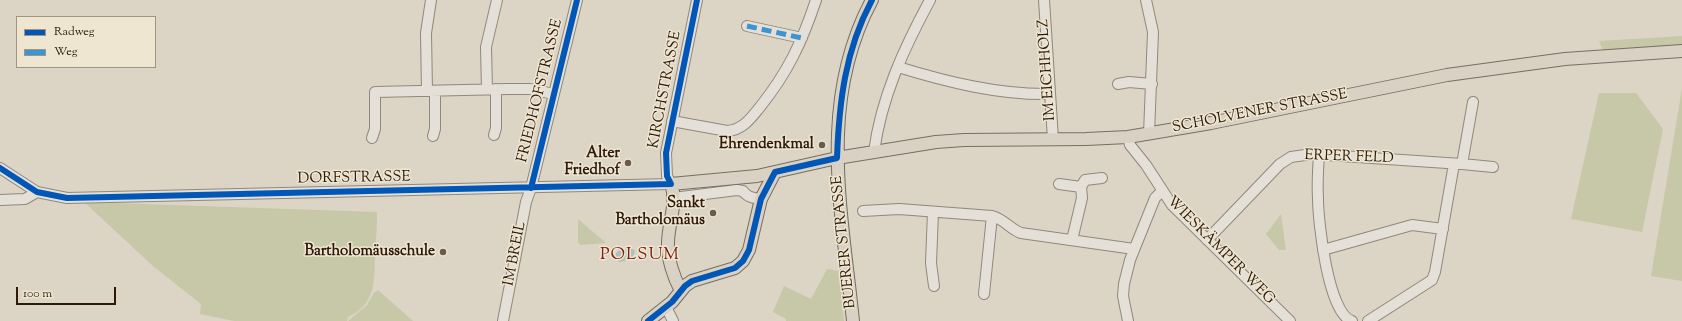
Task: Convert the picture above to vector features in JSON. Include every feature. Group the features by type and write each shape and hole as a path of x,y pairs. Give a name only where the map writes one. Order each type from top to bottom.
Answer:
{"main road":[{"name":"BUERER STRASSE","path":"853,321 837,179 839,115 848,58 872,0"},
{"name":"SCHOLVENER STRASSE","path":"837,158 964,140 1128,137 1447,76 1573,58 1682,51"},
{"name":"DORFSTRASSE","path":"671,184 757,176 837,158"},
{"path":"648,321 666,307 692,281 735,268 743,261 749,250 761,199 775,172"},
{"name":"KIRCHSTRASSE","path":"671,184 673,198 668,243 681,291"}],"street":[{"path":"431,0 426,32 435,129 433,136"},
{"path":"494,135 496,128 486,47 497,0"},
{"name":"FRIEDHOFSTRASSE","path":"531,188 577,0"},
{"name":"KIRCHSTRASSE","path":"671,184 667,176 666,153 696,0"},
{"path":"672,121 727,132 735,131 741,127 751,118 781,80 802,38 816,0"},
{"path":"874,152 883,102 917,22 930,0"},
{"name":"IM EICHHOLZ","path":"1044,0 1053,139"},
{"path":"1146,0 1153,32 1150,134"},
{"path":"746,26 802,38"},
{"path":"898,67 924,75 1004,92 1050,94"},
{"path":"1118,84 1129,82 1152,84"},
{"path":"372,138 376,130 375,92 530,89 554,94"},
{"path":"1368,321 1432,280 1473,102"},
{"name":"WIESKÄMPER WEG","path":"1128,137 1130,145 1146,165 1161,192 1172,205 1290,321"},
{"path":"1318,155 1318,199 1323,250 1331,288 1339,309 1348,320 1352,321"},
{"name":"ERPER FELD","path":"1207,240 1280,164 1291,157 1318,155 1493,167"},
{"name":"DORFSTRASSE","path":"0,168 37,192 60,198 671,184"},
{"path":"1072,240 1082,198 1081,187 1085,180 1102,178"},
{"path":"1058,184 1081,187"},
{"name":"IM BREIL","path":"502,321 526,202 531,188"},
{"path":"673,198 737,190 743,191 751,197 761,199"},
{"path":"0,200 30,198 37,192"},
{"path":"1128,321 1122,296 1124,284 1134,249 1154,198 1161,192"},
{"path":"862,211 888,209 992,216 1000,218 1011,228 1021,233 1134,249"},
{"path":"933,212 931,263 934,286"},
{"path":"984,294 992,216"},
{"path":"1323,250 1412,225 1443,229"},
{"path":"666,307 673,321"}],"green space":[{"path":"1682,36 1682,47 1603,51 1599,41"},
{"path":"1682,88 1682,281 1651,276"},
{"path":"1599,93 1636,93 1663,129 1642,232 1571,219"},
{"path":"84,202 377,212 372,291 364,306 348,317 347,321 234,321 200,314 201,304 153,266"},
{"path":"1281,214 1286,250 1279,250 1266,234"},
{"path":"578,219 606,243 581,245 578,243"},
{"path":"827,269 839,271 844,321 786,321 786,319 773,312 784,286 811,299"},
{"path":"378,290 413,321 348,321 367,305 374,293"}],"shaded area":[{"path":"631,248 635,251 632,259 619,262 616,259 616,253 620,250"}],"marked path":[{"path":"747,26 802,38"}],"cycle path":[{"path":"531,188 577,0"},
{"path":"0,168 37,192 67,198 671,184 667,176 666,153 697,0"},
{"path":"648,321 672,302 685,286 692,281 735,268 743,261 749,250 761,199 775,172 837,158 845,77 855,38 872,0"}],"place":[{"name":"Ehrendenkmal","path":"822,145"},
{"name":"Alter Friedhof","path":"628,163"},
{"name":"Sankt Bartholomäus","path":"713,213"},
{"name":"Bartholomäusschule","path":"443,252"}],"district":[{"name":"POLSUM","path":"640,256"}]}
